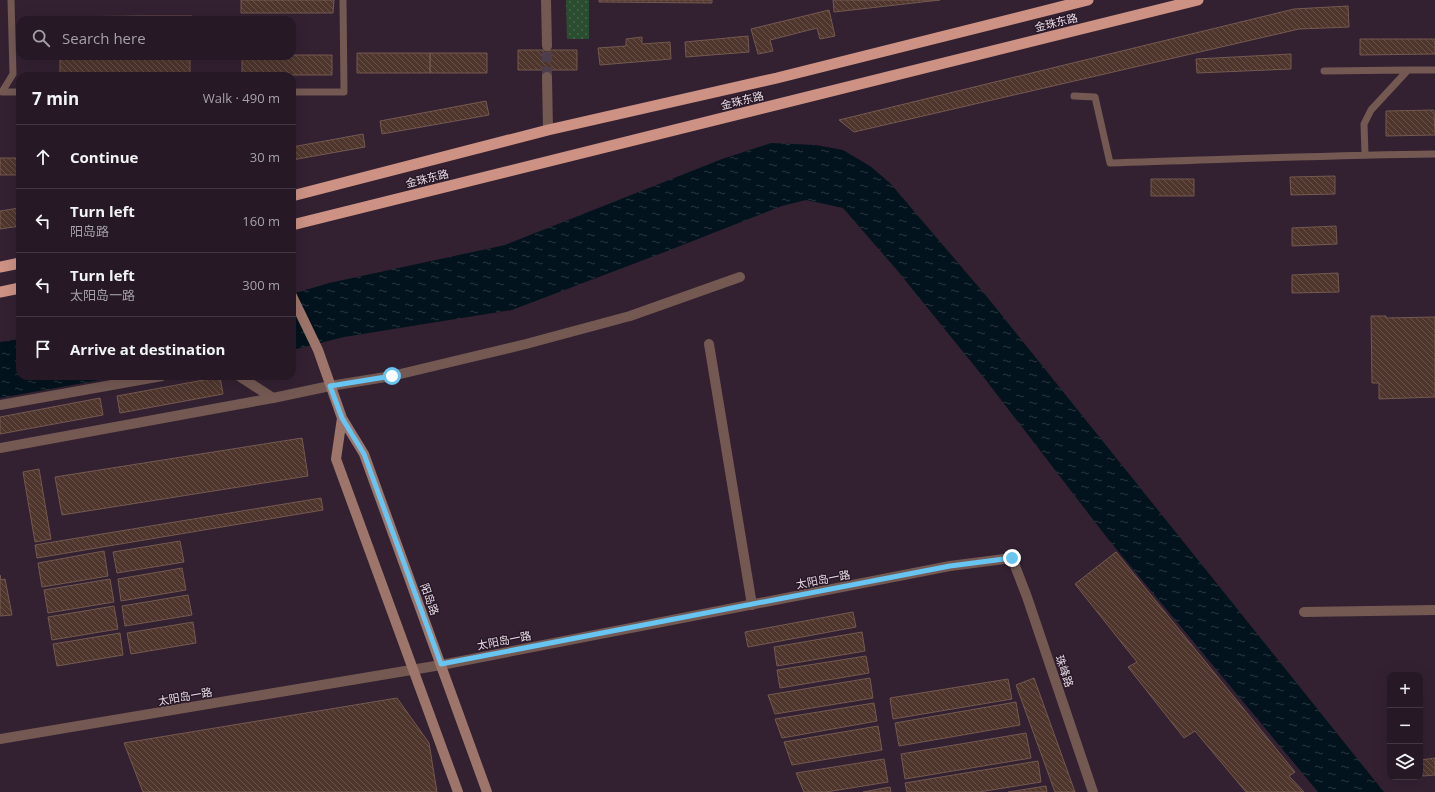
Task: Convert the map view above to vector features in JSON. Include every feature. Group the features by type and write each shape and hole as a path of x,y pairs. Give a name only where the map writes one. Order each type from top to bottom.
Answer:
{"highway":[{"name":"金珠东路","path":"296,195 548,130 777,78 1088,0"},
{"name":"金珠东路","path":"296,224 1198,0"},
{"path":"0,267 16,264"},
{"path":"0,292 16,289"}],"main road":[{"name":"阳岛路","path":"296,304 318,350 342,418 364,454 487,792"},
{"name":"阳岛路","path":"342,418 336,459 458,792"}],"street":[{"path":"546,0 547,46"},
{"path":"547,77 548,130"},
{"path":"0,448 273,398 330,386 392,376 526,344 630,316 740,277"},
{"path":"710,344 752,605"},
{"path":"0,405 140,380"},
{"path":"245,380 273,398"},
{"name":"太阳岛一路","path":"0,739 414,669 950,566 1012,558"},
{"name":"珠峰路","path":"1012,558 1030,605 1093,792"},
{"path":"1304,612 1435,610"}],"lane":[{"path":"1,93 13,74 11,0"},
{"path":"296,92 344,92 343,0"},
{"path":"1364,154 1364,124 1371,110 1408,70"},
{"path":"1324,71 1435,70"},
{"path":"1,93 16,92"},
{"path":"1074,96 1095,97 1110,163 1364,154 1435,154"}],"green space":[{"path":"566,0 589,0 589,39 567,39"}],"water":[{"path":"771,143 816,145 843,150 870,166 890,183 988,298 1384,792 1318,792 1108,539 985,379 896,269 843,208 806,200 782,206 512,310 344,337 296,349 296,293 329,283 505,245 722,159"},
{"path":"16,340 16,380 100,380 0,398 0,342"}],"building":[{"path":"241,0 334,0 333,13 241,13"},
{"path":"599,0 712,0 712,3 599,2"},
{"path":"833,0 940,0 834,12"},
{"path":"1348,6 1349,27 1299,29 854,132 839,120 1294,9"},
{"path":"829,10 835,36 820,39 817,28 770,40 773,51 758,54 751,29"},
{"path":"748,36 749,52 686,57 685,42"},
{"path":"642,37 642,44 670,42 671,59 600,65 598,48 626,46 626,39"},
{"path":"1360,39 1435,39 1435,54 1360,55"},
{"path":"518,50 577,50 577,70 518,70"},
{"path":"357,53 430,53 430,73 357,73"},
{"path":"430,53 487,53 487,73 430,73"},
{"path":"1291,54 1291,69 1197,73 1196,59"},
{"path":"296,55 332,55 332,75 296,75 296,72 242,72 242,60 296,60"},
{"path":"60,60 190,60 190,72 60,72"},
{"path":"486,101 489,115 382,134 380,121"},
{"path":"1434,110 1435,135 1386,136 1386,111"},
{"path":"363,134 365,147 296,159 296,146"},
{"path":"0,158 16,158 16,175 0,175"},
{"path":"1335,176 1335,194 1291,195 1290,177"},
{"path":"1151,179 1194,179 1194,196 1151,196"},
{"path":"16,208 16,227 0,229 0,211"},
{"path":"1336,226 1337,244 1292,246 1292,228"},
{"path":"1338,273 1339,292 1292,293 1292,275"},
{"path":"1371,316 1386,316 1386,318 1435,317 1435,397 1379,399 1379,383 1372,383"},
{"path":"204,380 221,380 223,394 120,413 117,396"},
{"path":"100,398 103,415 0,434 0,417"},
{"path":"302,438 308,476 62,515 55,477"},
{"path":"39,469 51,539 35,542 23,472"},
{"path":"321,498 323,510 37,558 35,545"},
{"path":"180,541 184,562 117,573 113,552"},
{"path":"104,551 108,576 42,587 38,563"},
{"path":"1116,552 1295,772 1289,776 1304,792 1246,792 1195,731 1184,738 1128,667 1137,662 1075,584"},
{"path":"182,568 186,590 121,601 118,579"},
{"path":"0,575 1,580 5,579 12,615 0,616"},
{"path":"110,579 114,602 48,613 44,590"},
{"path":"188,595 192,615 125,626 122,606"},
{"path":"114,606 118,629 52,640 48,617"},
{"path":"853,612 856,627 748,647 745,632"},
{"path":"193,622 196,643 131,654 127,633"},
{"path":"862,632 865,651 777,666 774,647"},
{"path":"120,633 123,655 57,666 53,644"},
{"path":"866,656 869,673 780,688 777,670"},
{"path":"870,678 873,698 775,714 768,695"},
{"path":"1034,678 1075,792 1055,792 1016,685"},
{"path":"1008,679 1012,699 893,719 890,698"},
{"path":"397,698 429,743 437,792 143,792 124,743"},
{"path":"1016,702 1020,725 899,746 895,723"},
{"path":"874,703 877,721 782,738 775,719"},
{"path":"878,726 882,750 792,765 784,742"},
{"path":"1026,733 1031,758 905,779 901,754"},
{"path":"1435,758 1435,775 1423,776 1423,760"},
{"path":"884,759 888,782 826,792 804,792 796,773"},
{"path":"1038,761 1041,782 979,792 907,792 905,783"},
{"path":"1046,786 1047,792 1008,792"},
{"path":"890,787 891,792 863,792"}],"tunnel":[{"path":"547,46 547,77"}],"route":[{"path":"392,376 330,386 342,418 364,454 441,664 950,566 1012,558"}]}
